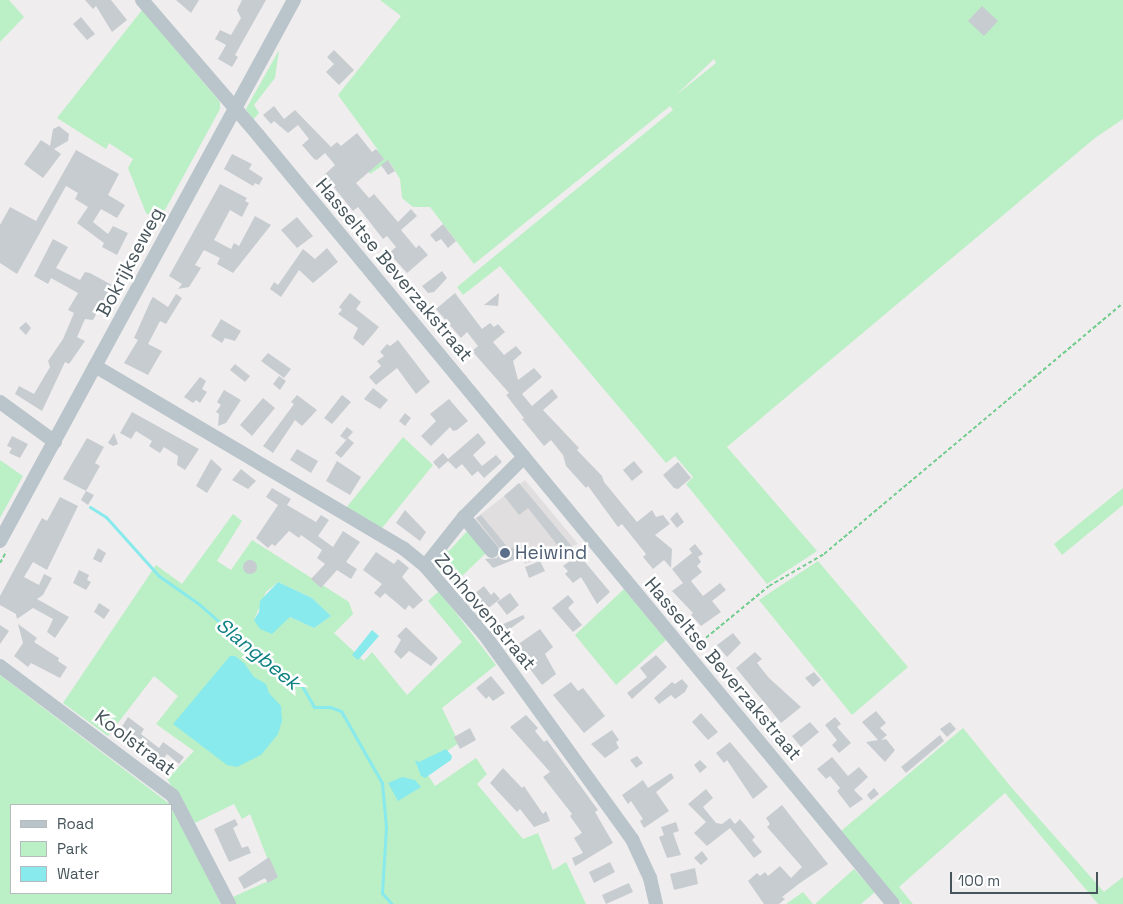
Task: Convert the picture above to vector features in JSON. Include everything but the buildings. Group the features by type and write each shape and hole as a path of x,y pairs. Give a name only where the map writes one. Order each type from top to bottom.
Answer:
{"street":[{"name":"Hasseltse Beverzakstraat","path":"142,0 524,457 893,904"},
{"name":"Bokrijkseweg","path":"0,541 294,0"},
{"name":"Zonhovenstraat","path":"95,366 403,548 424,566 484,634 632,839 650,878 656,904"},
{"path":"0,402 55,442"},
{"path":"424,566 464,517 524,457"},
{"path":"464,517 492,551"},
{"name":"Koolstraat","path":"0,666 173,796 229,904"}],"path":[{"path":"686,654 770,586 824,554 1123,303"}],"shaded area":[{"path":"525,480 578,544 525,564 512,547 510,549 504,543 496,549 472,521"}],"green space":[{"path":"0,0 9,0 24,17 0,42"},
{"path":"380,0 1123,0 1123,119 1095,138 727,447 817,551 767,584 686,484 693,477 675,456 666,463 500,266 463,295 457,287 673,110 670,106 474,264 430,207 413,207 402,198 400,179 389,161 370,174 363,163 378,150 338,95 401,16","holes":["714,59 716,63 675,96"]},
{"path":"142,10 220,102 220,109 159,221 146,213 128,168 133,159 109,143 106,149 57,118"},
{"path":"279,50 275,78 254,105 259,113 253,120 246,109"},
{"path":"403,437 433,465 382,528 346,508"},
{"path":"0,460 23,476 0,518"},
{"path":"1123,488 1123,505 1062,555 1054,544"},
{"path":"233,514 242,521 217,561 231,570 252,540 349,602 353,614 334,633 364,661 372,652 407,695 462,642 428,601 439,591 496,665 442,708 459,743 423,767 435,786 476,758 487,774 477,784 523,839 538,833 553,870 566,862 586,904 236,904 233,897 275,878 250,814 242,819 234,804 195,823 167,779 194,751 156,724 178,696 154,676 108,736 63,703 156,565 182,584","holes":["278,582 312,598 331,616 314,628 290,617 254,620 266,592"]},
{"path":"470,528 488,551 454,584 444,570 438,573 436,564 445,549 449,551"},
{"path":"818,561 908,667 852,715 759,600"},
{"path":"624,589 666,640 616,685 575,635"},
{"path":"0,675 170,804 10,804 10,894 172,894 172,808 221,904 0,904"},
{"path":"963,728 1011,787 1104,892 1123,877 1123,904 1098,904 1005,793 899,887 913,904 902,904 841,831"},
{"path":"854,869 875,892 861,904 815,904"},
{"path":"803,892 813,904 786,904"}],"water":[{"path":"278,582 312,598 331,616 314,628 290,617 272,634 260,629 254,620 259,612 260,601"},
{"path":"372,630 379,636 358,660 352,655"},
{"path":"230,656 235,656 244,663 254,677 266,684 269,693 281,706 282,721 278,734 261,755 237,767 227,765 173,724"},
{"path":"446,749 452,756 451,760 425,778 421,776 415,760 419,762"},
{"path":"402,777 415,780 421,787 398,801 388,783"}],"waterway":[{"name":"Slangbeek","path":"90,507 106,517 159,576 199,604 285,680 302,686 314,707 330,707 341,711 382,783 386,827 382,893 392,904"}],"place":[{"name":"Heiwind","path":"505,553"}]}
